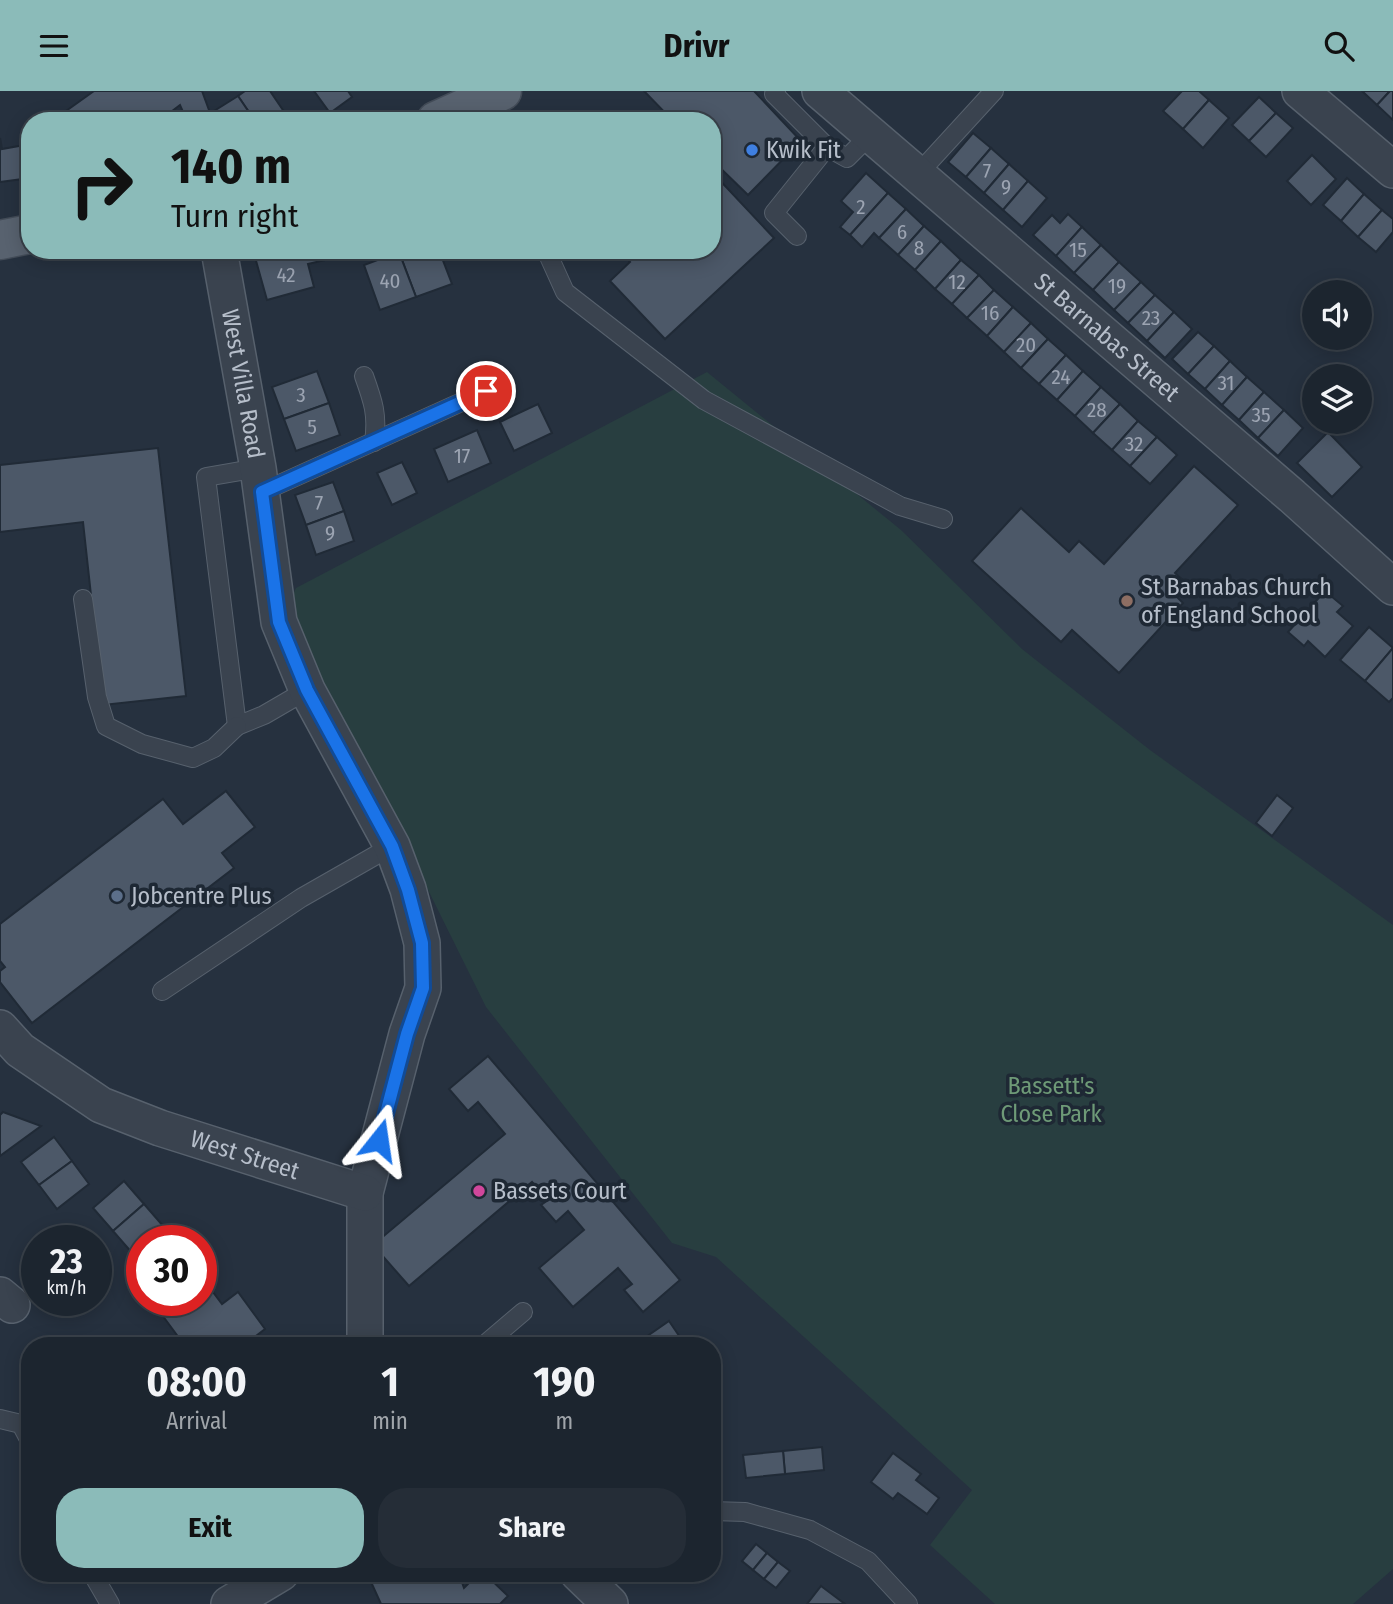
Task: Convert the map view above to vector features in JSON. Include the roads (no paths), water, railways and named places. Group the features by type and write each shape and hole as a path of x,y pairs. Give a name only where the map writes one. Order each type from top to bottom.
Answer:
{"main road":[{"path":"459,112 502,91"},
{"path":"0,240 21,236"}],"street":[{"name":"St Barnabas Street","path":"820,91 1292,496 1393,587"},
{"path":"1300,91 1393,170"},
{"name":"West Villa Road","path":"221,259 260,480 279,622 307,690 392,846 408,890 422,943 423,988 407,1034 365,1193"},
{"name":"West Street","path":"0,1028 20,1050 101,1105 159,1128 365,1193"},
{"path":"365,1193 365,1337"},
{"path":"229,1604 266,1582"},
{"path":"587,1582 610,1604"}],"lane":[{"path":"776,91 774,94 827,147 847,158 870,135"},
{"path":"917,175 994,91"},
{"path":"797,236 774,213 827,147"},
{"path":"549,259 565,292 704,400 900,506 943,519"},
{"path":"364,376 375,405 377,422 374,442"},
{"path":"237,726 205,477 260,480 374,442 486,391"},
{"path":"83,599 97,697 106,726 142,744 193,758 214,748 237,726 264,715 307,690"},
{"path":"162,991 301,898 392,846"},
{"path":"494,1337 523,1313"},
{"path":"0,1419 21,1424"},
{"path":"721,1511 745,1512 810,1530 868,1561 908,1604"},
{"path":"97,1582 110,1604"}],"place":[{"name":"Kwik Fit","path":"752,150"},
{"name":"St Barnabas Church of England School","path":"1127,601"},
{"name":"Jobcentre Plus","path":"117,896"},
{"name":"Bassets Court","path":"479,1191"}],"park label":[{"name":"Bassett's Close Park","path":"1051,1100"}]}
